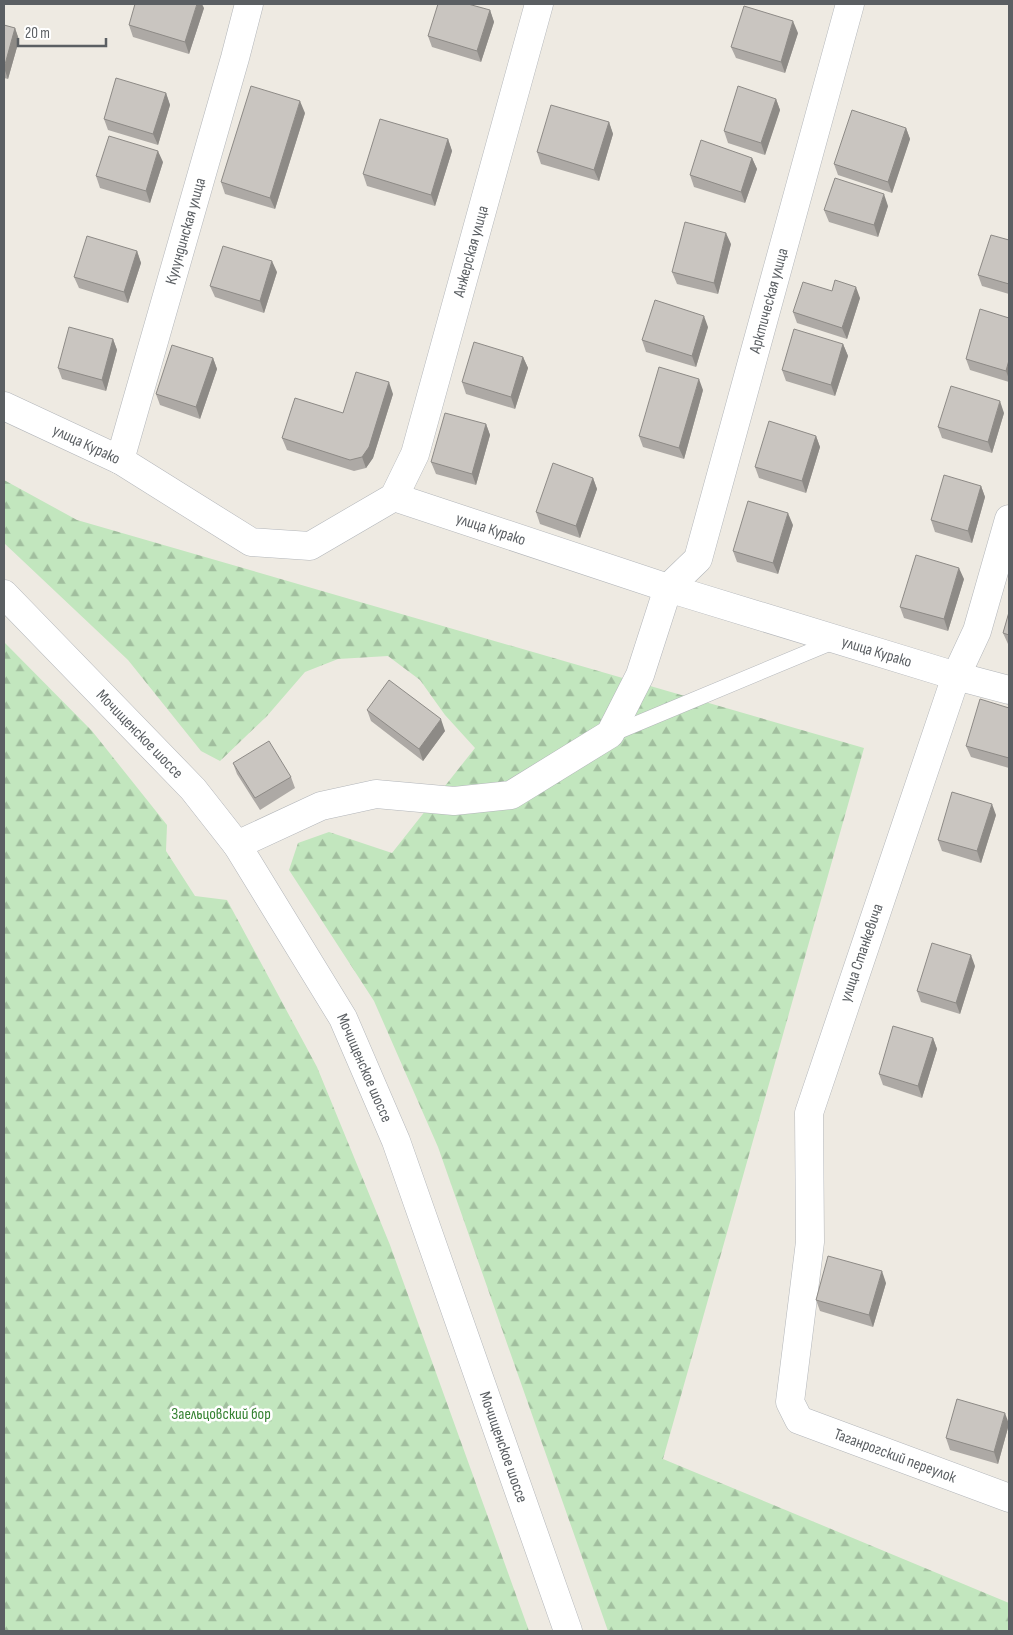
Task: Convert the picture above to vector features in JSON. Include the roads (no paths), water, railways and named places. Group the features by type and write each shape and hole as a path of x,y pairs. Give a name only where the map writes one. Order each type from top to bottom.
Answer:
{"street":[{"name":"Кулундинская улица","path":"120,460 249,4"},
{"name":"Анжерская улица","path":"394,497 415,454 539,4"},
{"name":"Арктическая улица","path":"668,588 698,559 850,4"},
{"name":"улица Курако","path":"4,406 120,460 252,542 310,546 394,497 668,588 956,676 1009,690"},
{"name":"улица Станкевича","path":"790,1402 810,1242 808,1113 956,676 977,631 1009,519"},
{"path":"238,845 321,806 376,794 454,802 511,795 610,734 640,675 668,588"},
{"name":"Мочищенское шоссе","path":"4,594 193,789 238,845 343,1018 396,1141 568,1631"},
{"name":"Таганрогский переулок","path":"790,1402 799,1420 1009,1498"}],"lane":[{"path":"610,734 838,640"}],"park label":[{"name":"Заельцовский бор","path":"221,1414"}]}
